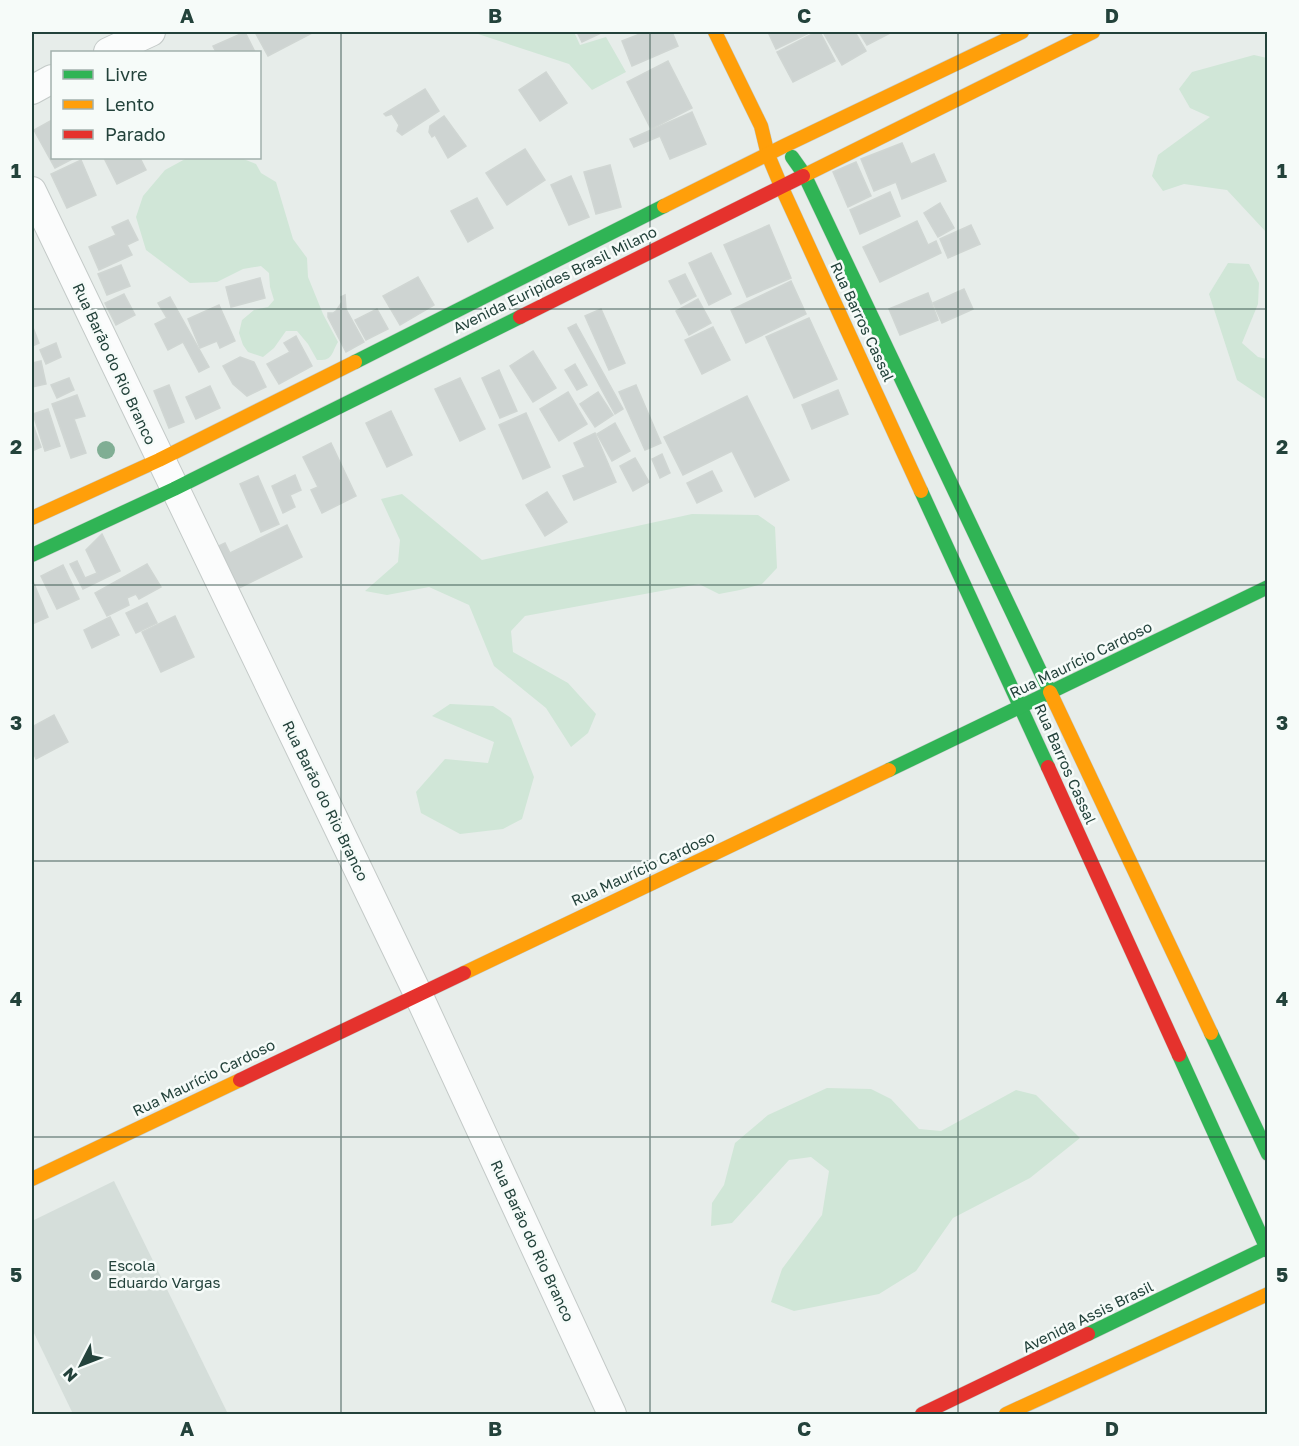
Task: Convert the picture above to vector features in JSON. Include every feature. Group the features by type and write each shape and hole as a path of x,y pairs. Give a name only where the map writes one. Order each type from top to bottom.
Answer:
{"street":[{"path":"110,51 151,32"},
{"name":"Rua Barros Cassal","path":"715,32 760,126 768,155 781,186 934,482 1052,693 1160,946 1268,1154"},
{"name":"Avenida Euripides Brasil Milano","path":"32,518 781,186 998,61 1022,32"},
{"name":"Avenida Euripides Brasil Milano","path":"32,555 174,489 784,146 998,61 1093,32"},
{"path":"32,90 51,80"},
{"name":"Rua Barros Cassal","path":"760,126 784,146 804,174 934,482 1021,707 1267,1249"},
{"name":"Rua Barão do Rio Branco","path":"32,191 159,460 418,994 612,1414"},
{"name":"Rua Maurício Cardoso","path":"32,1179 1052,693 1268,587"},
{"path":"1133,956 1160,946"},
{"name":"Avenida Assis Brasil","path":"922,1414 1094,1337 1267,1249"},
{"path":"1006,1414 1106,1362 1268,1294"}],"shaded area":[{"name":"Escola Eduardo Vargas","path":"114,1181 228,1414 73,1414 32,1329 32,1221"}],"green space":[{"path":"472,32 574,32 580,45 606,37 626,72 592,90 569,64"},
{"path":"1254,55 1267,58 1267,233 1227,190 1184,184 1163,191 1152,176 1158,155 1210,117 1190,108 1179,89 1192,72"},
{"path":"185,159 244,159 256,164 261,173 276,182 293,239 307,258 308,277 323,314 338,342 329,358 317,360 297,331 286,331 274,348 263,357 248,352 239,333 242,320 254,310 268,307 274,300 269,273 261,266 243,269 217,282 190,283 146,250 136,217 143,196 165,170"},
{"path":"1228,263 1249,264 1259,283 1258,304 1242,343 1258,357 1267,359 1267,400 1237,380 1209,294"},
{"path":"402,494 482,560 692,514 758,515 775,527 777,568 762,584 719,594 699,584 525,616 511,631 513,652 568,683 596,714 588,733 571,747 546,708 494,666 469,605 429,587 387,595 365,591 398,562 400,540 381,499"},
{"path":"450,704 493,706 511,718 534,777 522,819 503,829 460,834 421,813 416,792 445,759 488,763 494,742 432,716"},
{"path":"827,1088 871,1089 891,1099 919,1129 941,1131 1016,1090 1036,1095 1080,1138 1030,1178 953,1218 916,1271 879,1294 794,1311 771,1302 782,1269 822,1215 829,1171 811,1157 789,1160 732,1223 711,1226 712,1203 724,1185 735,1143 768,1115"}],"building":[{"path":"245,32 254,51 216,51 213,46"},
{"path":"255,32 312,32 312,33 268,56"},
{"path":"577,32 603,32 582,42"},
{"path":"645,32 672,32 678,46 632,66 622,41"},
{"path":"768,32 811,32 776,49"},
{"path":"820,32 835,61 793,82 777,52"},
{"path":"823,32 855,32 866,51 842,65"},
{"path":"859,32 892,32 867,45"},
{"path":"668,61 692,108 651,129 627,82"},
{"path":"546,72 567,103 540,121 519,90"},
{"path":"425,89 439,111 402,135 397,131 399,125 392,114 386,116 384,114"},
{"path":"692,112 706,144 670,159 660,136 634,147 630,139"},
{"path":"444,116 466,146 448,158 435,135 432,137 429,132 430,126"},
{"path":"51,121 51,159 72,159 55,168 34,130"},
{"path":"902,143 911,164 934,154 946,181 902,199 896,182 874,191 861,159"},
{"path":"525,149 545,180 507,205 486,173"},
{"path":"104,159 140,159 146,170 117,184"},
{"path":"81,160 96,195 67,208 51,174"},
{"path":"856,162 871,196 848,207 833,172"},
{"path":"610,165 621,207 596,214 584,172"},
{"path":"571,176 589,217 569,225 551,185"},
{"path":"890,192 900,216 860,234 850,210"},
{"path":"477,198 493,228 468,242 451,211"},
{"path":"940,203 954,228 938,237 924,213"},
{"path":"128,220 138,240 127,245 132,255 99,270 89,247 116,235 112,227"},
{"path":"917,221 928,245 936,241 941,253 880,282 863,247"},
{"path":"769,225 791,278 747,297 724,245"},
{"path":"971,225 980,244 948,258 940,239"},
{"path":"711,253 731,294 709,305 689,263"},
{"path":"121,265 130,286 107,295 98,274"},
{"path":"685,274 696,296 681,304 669,281"},
{"path":"418,277 434,305 400,325 383,296"},
{"path":"260,278 265,298 231,307 226,287"},
{"path":"791,281 806,314 746,343 731,310"},
{"path":"964,289 973,309 942,323 933,303"},
{"path":"928,293 938,320 900,335 889,309"},
{"path":"124,294 135,315 116,325 105,303"},
{"path":"345,295 346,309 364,342 346,352 328,317 328,313 336,311 342,302 341,297"},
{"path":"170,297 209,367 199,372 183,342 168,350 155,324 167,318 158,303"},
{"path":"698,299 711,323 689,335 676,311"},
{"path":"219,305 235,341 220,348 217,341 200,348 188,319"},
{"path":"377,309 388,329 366,340 355,320"},
{"path":"601,309 625,363 609,370 585,316"},
{"path":"809,318 837,379 794,398 766,337"},
{"path":"576,324 623,409 615,414 568,328"},
{"path":"32,325 39,343 32,346"},
{"path":"713,327 730,360 702,374 685,340"},
{"path":"296,336 312,366 279,384 267,364 290,352 284,343"},
{"path":"56,343 61,357 46,364 40,350"},
{"path":"533,351 556,388 533,402 510,366"},
{"path":"240,357 254,362 266,387 247,396 233,384 223,366"},
{"path":"41,361 46,384 32,387 32,363"},
{"path":"575,364 587,385 577,390 565,370"},
{"path":"499,370 517,411 500,418 482,378"},
{"path":"69,378 74,390 57,398 51,385"},
{"path":"460,378 485,429 460,441 435,389"},
{"path":"169,385 184,422 169,428 154,391"},
{"path":"636,385 661,443 645,450 619,392"},
{"path":"210,386 220,408 196,419 186,397"},
{"path":"838,390 848,414 812,429 802,405"},
{"path":"568,392 587,424 559,441 540,409"},
{"path":"598,392 613,415 595,427 580,404"},
{"path":"77,395 85,416 74,419 86,453 71,458 52,404"},
{"path":"747,396 789,480 755,497 732,451 683,475 664,437"},
{"path":"48,409 60,446 45,451 33,414"},
{"path":"391,411 412,455 387,467 366,423"},
{"path":"526,413 550,467 523,479 499,425"},
{"path":"32,422 41,447 32,451"},
{"path":"615,423 630,451 612,461 597,434"},
{"path":"595,433 616,482 574,500 563,476 585,467 574,443"},
{"path":"331,443 356,496 322,513 311,490 318,487 303,457"},
{"path":"662,454 670,473 660,478 652,459"},
{"path":"635,458 649,482 633,491 620,466"},
{"path":"712,471 722,491 697,503 687,483"},
{"path":"295,475 301,490 290,495 295,507 283,513 272,486"},
{"path":"258,476 279,524 261,532 240,484"},
{"path":"547,492 567,522 545,536 526,505"},
{"path":"287,525 302,557 233,591 212,549 225,543 230,553"},
{"path":"102,534 120,571 83,589 70,564 77,561 85,578 97,573 86,550"},
{"path":"147,564 161,587 139,599 136,594 127,598 129,605 107,616 95,593"},
{"path":"63,565 79,599 57,609 41,576"},
{"path":"32,579 48,617 32,624"},
{"path":"147,603 157,623 136,633 126,613"},
{"path":"175,616 194,657 161,672 142,632"},
{"path":"110,617 119,635 92,648 84,630"},
{"path":"54,715 68,742 36,759 32,749 32,727"}],"traffic: fast":[{"path":"792,157 804,174 1050,692"},
{"path":"355,362 664,206"},
{"path":"32,555 174,489 520,317"},
{"path":"921,491 1048,767"},
{"path":"889,770 1268,587"},
{"path":"1211,1033 1268,1154"},
{"path":"1179,1055 1268,1251"},
{"path":"1088,1334 1268,1247"}],"traffic: slow":[{"path":"715,32 761,126 768,155 781,186 921,491"},
{"path":"664,206 1022,32"},
{"path":"803,176 1093,32"},
{"path":"32,518 159,460 355,362"},
{"path":"1050,692 1211,1033"},
{"path":"464,973 889,770"},
{"path":"32,1179 240,1080"},
{"path":"1006,1414 1268,1294"}],"traffic: jam":[{"path":"520,317 803,176"},
{"path":"1048,767 1179,1055"},
{"path":"240,1080 464,973"},
{"path":"922,1414 1088,1334"}],"place":[{"name":"Escola Eduardo Vargas","path":"96,1275"}]}
